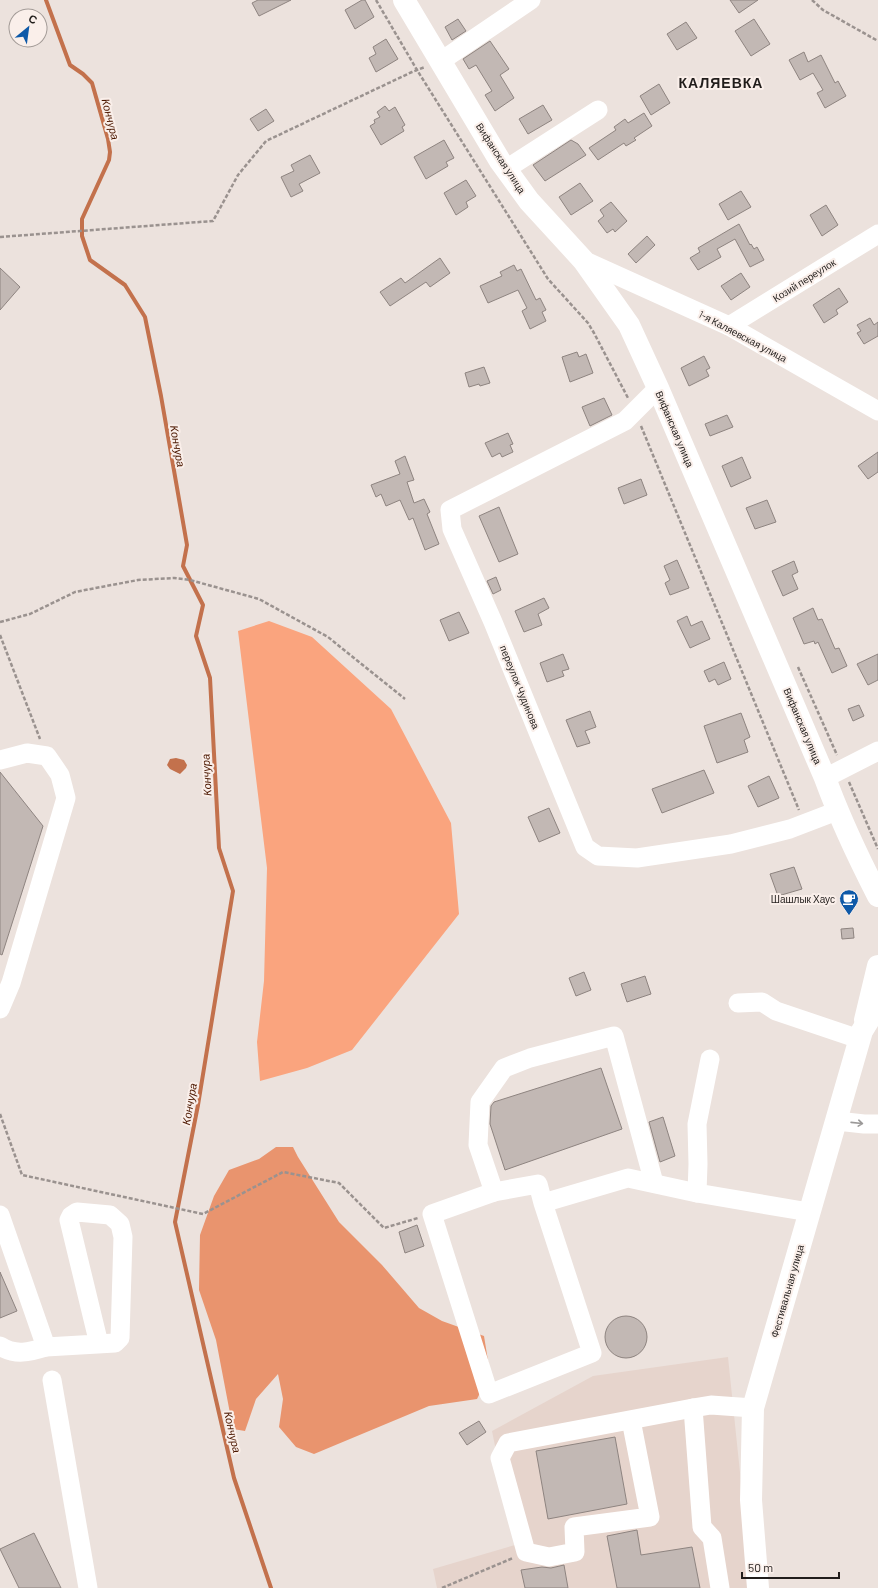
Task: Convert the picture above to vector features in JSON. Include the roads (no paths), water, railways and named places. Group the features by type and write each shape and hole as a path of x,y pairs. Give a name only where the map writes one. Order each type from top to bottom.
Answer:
{"main road":[{"name":"Вифанская улица","path":"404,0 506,169 529,201 583,260 629,325 658,388 825,778 837,811 852,845 878,896"},
{"path":"860,1035 878,966"},
{"name":"Фестивальная улица","path":"758,1588 751,1500 753,1408 837,1121 860,1035 878,1005"}],"street":[{"path":"441,61 531,0"},
{"path":"506,169 598,110"},
{"name":"Козий переулок","path":"729,326 878,234"},
{"name":"1-я Каляевская улица","path":"583,260 729,326 878,411"},
{"name":"переулок Чудинова","path":"658,388 624,422 450,510 452,529 493,622 585,847 598,856 637,858 731,844 790,829 837,811"},
{"path":"825,778 878,751"},
{"path":"0,760 27,753 47,756 60,775 66,798 11,982 0,1009"},
{"path":"738,1003 762,1002 776,1011 860,1035"},
{"path":"494,1192 478,1145 480,1102 504,1068 530,1058 614,1036 654,1184"},
{"path":"697,1193 697,1124 710,1059"},
{"path":"837,1121 878,1124"},
{"path":"543,1203 628,1178 697,1193 810,1212"},
{"path":"538,1184 592,1353 490,1394 432,1214 494,1192 538,1184"},
{"path":"0,1346 11,1351 26,1353 46,1347 99,1344 116,1343 121,1336 124,1237 120,1224 110,1215 77,1212 71,1216 69,1220 99,1344"},
{"path":"0,1215 46,1347"},
{"path":"52,1380 88,1588"},
{"path":"632,1420 650,1517 574,1527 575,1552 549,1557 526,1552 500,1458 508,1443 711,1405 753,1408"},
{"path":"693,1408 702,1526 712,1538 720,1588"}],"waterway":[{"name":"Кончура","path":"46,0 70,65 83,74 92,83 108,139 110,152 109,160 82,219 82,236 90,260 125,285 145,317 161,396 187,545 183,566 203,605 196,636 210,678 219,848 233,891 198,1105 175,1222 234,1478 271,1588"}],"place":[{"name":"Шашлык Хаус","path":"849,916"}],"district":[{"name":"КАЛЯЕВКА","path":"721,82"}]}
